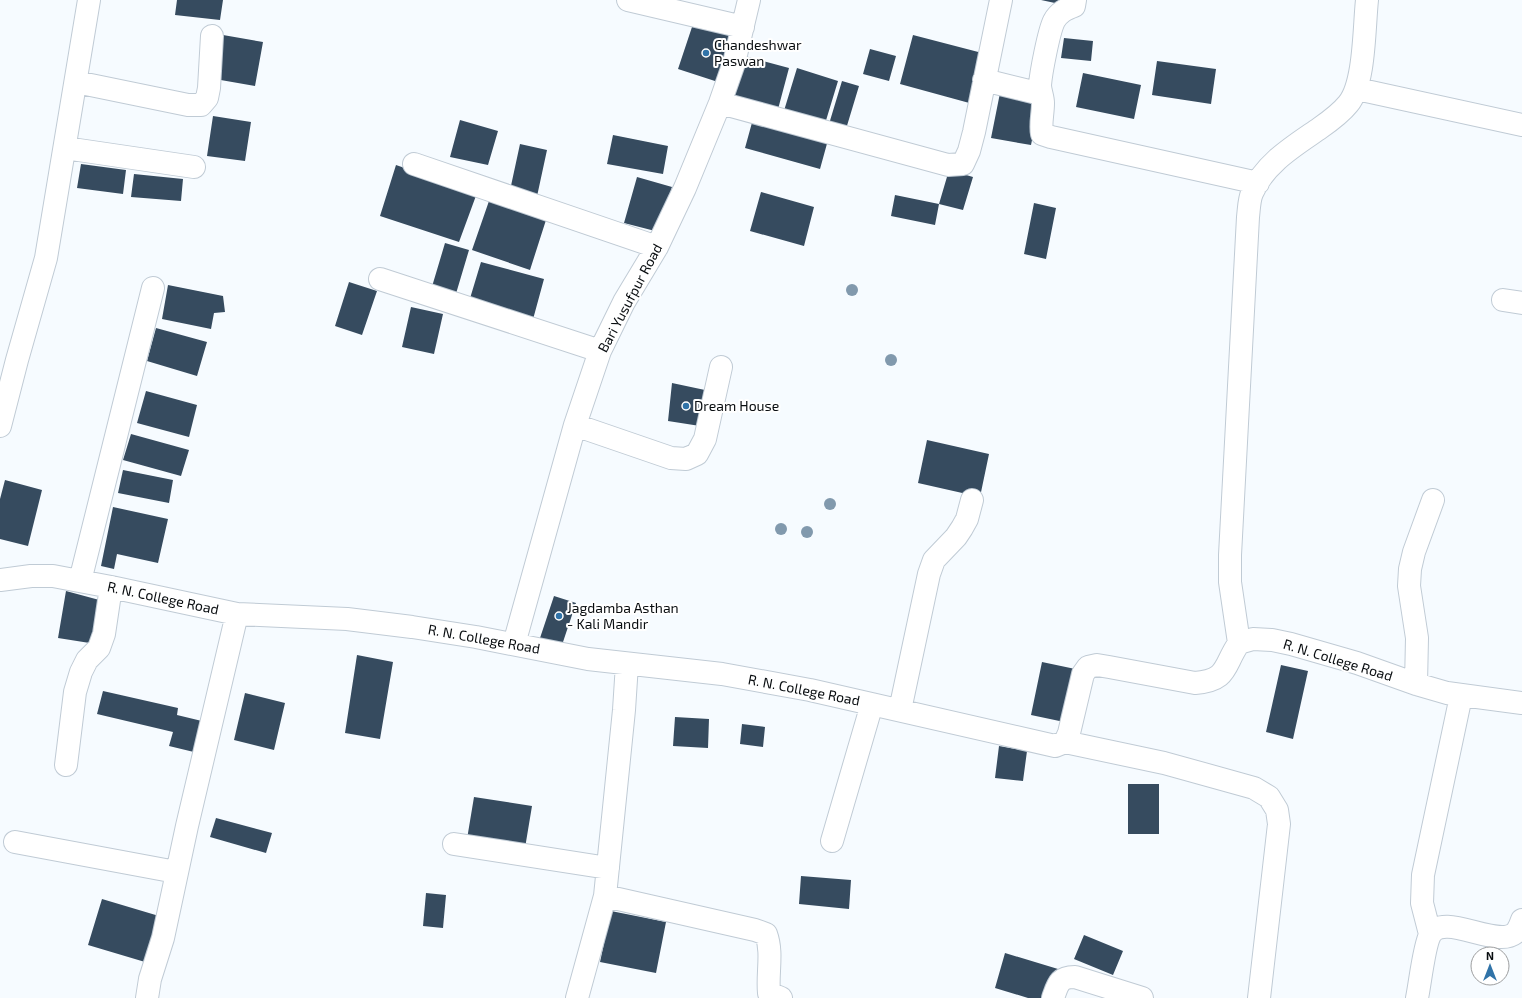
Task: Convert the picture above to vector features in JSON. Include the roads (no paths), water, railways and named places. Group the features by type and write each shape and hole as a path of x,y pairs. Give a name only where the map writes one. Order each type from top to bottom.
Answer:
{"street":[{"path":"0,426 16,360 46,258 89,0"},
{"path":"628,0 743,27"},
{"name":"Bari Yusufpur Road","path":"514,644 575,426 600,351 624,302 658,247 685,188 720,103 734,63 749,0"},
{"path":"720,103 948,165 963,164 969,151 1001,0"},
{"path":"1075,0 1074,6 1063,10 1052,26 1040,85 1043,101 1040,127 1042,134 1258,183"},
{"path":"1065,742 1070,733 1083,674 1088,667 1097,665 1195,683 1208,682 1216,678 1225,670 1232,653 1239,643 1230,582 1230,555 1248,217 1252,194 1258,183 1280,156 1333,118 1348,104 1357,89 1360,73 1366,0"},
{"path":"76,82 188,105 201,105 207,98 209,88 212,36"},
{"path":"984,80 1041,94"},
{"path":"1357,89 1522,125"},
{"path":"65,148 194,168"},
{"path":"414,164 658,247"},
{"path":"380,279 600,351"},
{"path":"80,581 153,288"},
{"path":"575,426 670,458 686,459 697,454 705,439 721,367"},
{"path":"900,710 929,574 934,560 956,537 962,528 967,519 972,500"},
{"path":"1416,684 1417,638 1409,586 1410,569 1414,552 1433,500"},
{"name":"R. N. College Road","path":"0,580 31,576 53,576 237,614 346,619 412,627 514,644 588,659 722,674 810,690 1055,746 1065,742 1164,763 1254,788 1269,797 1277,810 1279,824 1259,998"},
{"path":"66,765 75,692 81,672 87,660 99,648 104,634 111,587"},
{"path":"147,998 150,979 163,938 176,872 237,614"},
{"name":"R. N. College Road","path":"1239,643 1253,639 1272,640 1291,644 1357,663 1416,684 1461,696 1522,703"},
{"path":"577,998 604,896 624,710 626,664"},
{"path":"1417,998 1430,934 1422,903 1423,875 1461,696"},
{"path":"832,841 872,704"},
{"path":"15,842 176,872"},
{"path":"454,844 608,868"},
{"path":"604,896 755,930 766,934 770,944 768,982 769,993 781,998"},
{"path":"1430,934 1440,927 1454,928 1498,937 1508,937 1517,931 1522,920"},
{"path":"1052,998 1060,981 1066,977 1075,977 1142,998"}],"place":[{"name":"Chandeshwar Paswan","path":"706,53"},
{"name":"Dream House","path":"686,406"},
{"name":"Jagdamba Asthan - Kali Mandir","path":"559,616"}]}
